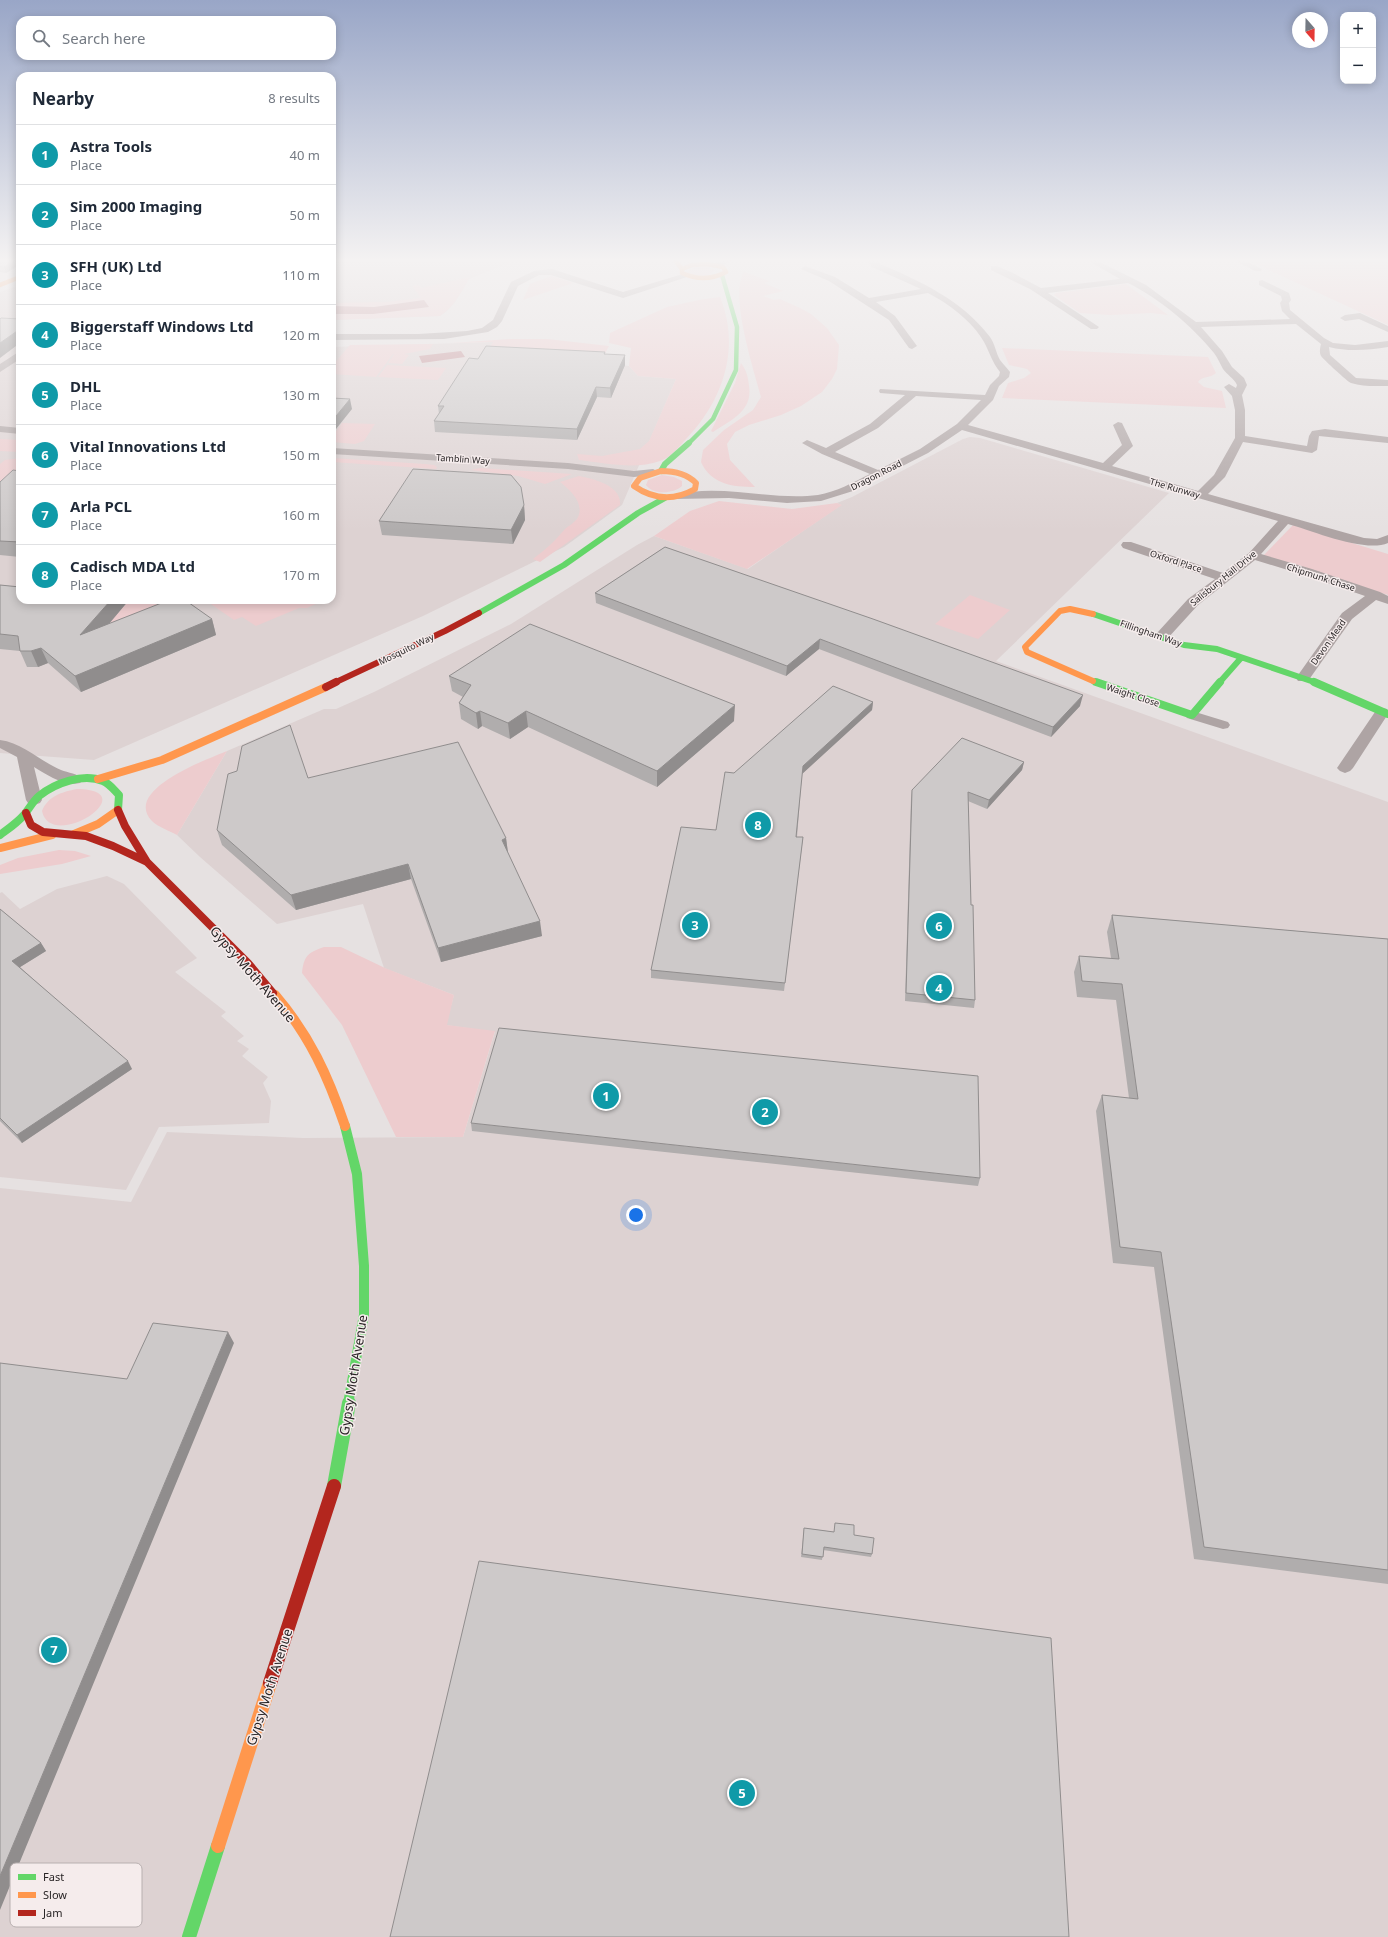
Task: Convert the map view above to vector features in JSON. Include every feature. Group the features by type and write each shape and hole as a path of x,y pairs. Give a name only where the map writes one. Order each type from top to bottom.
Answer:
{"street":[{"path":"638,513 640,478 684,465 713,419 736,370 736,350"},
{"name":"Dragon Road","path":"678,497 696,495 729,495 787,500 821,498 849,489 924,450 961,426 989,398 995,385 1004,377 1005,372 995,360 991,350"},
{"path":"1200,495 1219,477 1240,438 1240,410 1237,395 1226,383 1225,379 1228,369 1222,357 1216,350"},
{"path":"1324,350 1326,356 1340,367 1352,380 1360,382 1388,383"},
{"path":"3,367 16,357"},
{"path":"995,360 989,371 995,385"},
{"path":"3,367 16,366"},
{"path":"884,391 989,398"},
{"path":"826,452 874,426 914,393"},
{"path":"1105,467 1128,446 1118,425"},
{"name":"The Runway","path":"961,426 1364,542 1378,543 1388,539"},
{"path":"0,429 16,431"},
{"path":"1240,438 1312,450 1316,433 1325,432 1388,440"},
{"path":"807,443 878,474"},
{"name":"Tamblin Way","path":"336,451 568,466 634,474 657,472"},
{"path":"657,472 665,464 684,465"},
{"name":"Dragon Road","path":"684,465 729,495"},
{"path":"638,495 665,498 678,497 689,493 694,489 696,483 684,465"},
{"name":"Tamblin Way","path":"594,470 638,495"},
{"name":"Mosquito Way","path":"30,806 57,786 75,780 98,779 162,760 331,685 477,614 523,589 564,564 638,513 655,505 665,498"},
{"name":"Salisbury Hall Drive","path":"1162,636 1193,602 1253,556 1284,520"},
{"name":"Oxford Place","path":"1127,545 1191,565 1225,578"},
{"name":"Chipmunk Chase","path":"1253,556 1308,572 1388,600"},
{"name":"Devon Mead","path":"1303,678 1347,616 1375,595"},
{"name":"Fillingham Way","path":"1074,674 1027,652 1024,647 1060,611 1070,609 1083,611 1162,636 1184,645 1217,649 1340,692 1385,713"},
{"path":"1192,715 1241,658"},
{"name":"Waight Close","path":"1074,674 1223,725"},
{"path":"1345,768 1385,713"},
{"path":"0,744 7,745 55,773 75,780"},
{"path":"24,756 30,806 29,823 36,830 52,835"},
{"name":"Mosquito Way","path":"144,774 162,760"},
{"path":"0,848 52,835 74,834 92,828 105,821 118,810 119,795 111,785 98,779"},
{"path":"119,795 129,787"},
{"path":"0,835 30,806"},
{"name":"Gypsy Moth Avenue","path":"118,810 125,826 148,862 248,964 289,1011 315,1050 331,1085 348,1138 357,1174 364,1266 364,1315 334,1485 189,1937"},
{"name":"Gypsy Moth Avenue","path":"74,834 101,840 148,862"}],"shaded area":[{"path":"0,350 16,350 16,604 336,604 336,350 606,350 602,359 604,363 629,366 638,376 676,379 622,505 564,547 423,616 94,760 0,753"},
{"path":"345,350 423,350 404,354 409,355 402,364 388,363 393,354 376,377 336,374 336,361"},
{"path":"488,350 607,350 602,359 486,353"},
{"path":"631,350 728,350 725,373 719,391 710,408 699,424 674,452 664,460 650,464 630,465 579,460 577,454 602,456 640,449 649,441 676,379 638,376 629,366"},
{"path":"749,350 839,350 837,369 832,379 822,392 801,406 781,415 749,425 735,432 727,444 730,460 755,487 730,485 716,480 705,469 701,462 703,450 724,430 753,410 761,397"},
{"path":"1003,350 1057,350 1208,357 1216,373 1198,382 1204,387 1222,391 1226,408 1002,398 1008,383 1024,378 1031,373 1027,369 1009,365"},
{"path":"461,351 465,357 422,363 419,356"},
{"path":"741,363 746,371 748,380 748,402 739,414 713,432 711,431 735,383"},
{"path":"387,365 446,368 438,380 378,377"},
{"path":"342,423 375,424 364,441 355,444 336,442 336,431"},
{"path":"970,437 980,438 1169,493 996,661 1388,802 1388,1937 0,1937 0,1188 131,1202 167,1132 303,1138 463,1137 495,1032 446,1025 454,995 384,968 363,904 277,924 177,835 227,751 324,709 336,709 374,692 511,624 637,545 654,536 748,569 841,505 837,503 852,497 963,439"},
{"path":"0,439 16,440 16,452 0,451"},
{"path":"336,458 425,464 434,465 437,467 436,469 336,462"},
{"path":"16,459 16,480 0,486 0,464 5,460"},
{"path":"480,468 572,474 545,484 518,476 471,470"},
{"path":"662,475 674,477 682,481 682,486 674,491 658,492 646,485 648,480"},
{"path":"579,476 599,481 612,488 619,498 620,505 540,562 533,559 577,519 580,508 576,498 560,482"},
{"path":"719,501 792,509 837,503 842,505 747,569 654,536 690,511"},
{"path":"1293,525 1388,554 1388,595 1263,556"},
{"path":"970,595 1010,610 978,639 935,624"},
{"path":"126,604 171,604 103,630"},
{"path":"211,604 316,604 307,608 299,608 256,626 242,617 234,620"},
{"path":"227,751 177,835 152,821 146,809 148,798 158,787 171,777 187,768"},
{"path":"77,789 96,792 102,799 99,807 89,816 75,823 61,825 49,822 42,811 48,802 61,793"},
{"path":"59,850 75,851 91,856 62,864 0,874 0,865 18,858"},
{"path":"107,876 124,884 197,958 175,972 226,1012 221,1016 244,1036 237,1041 249,1049 242,1056 268,1077 263,1083 271,1101 269,1123 159,1127 126,1190 0,1177 0,893 2,892 20,909 57,889"},
{"path":"324,947 341,947 385,968 454,995 447,1025 495,1031 463,1137 396,1137 342,1025 302,973 306,958 314,951"}],"building":[{"path":"483,350 573,350 605,352 604,354 625,355 610,388 596,387 577,429 434,421 444,406 438,406 469,358 478,359"},
{"path":"336,398 350,399 336,416"},
{"path":"413,469 511,475 521,487 524,505 511,530 379,521"},
{"path":"13,470 16,470 16,542 0,541 0,482"},
{"path":"665,547 873,619 1083,695 1053,727 820,639 787,666 595,593"},
{"path":"0,585 16,587 16,604 107,604 80,635 159,604 191,604 212,619 75,676 41,648 31,651 20,651 18,636 0,634"},
{"path":"530,624 735,705 657,771 526,711 508,723 480,711 476,713 459,703 471,685 449,676"},
{"path":"833,686 873,702 803,766 796,837 803,837 785,983 651,970 681,827 716,830 725,772 734,773"},
{"path":"290,725 308,778 458,742 506,838 502,840 540,921 438,948 408,864 291,895 217,830 228,774 237,771 242,746"},
{"path":"962,738 1024,762 989,800 968,792 975,1000 906,993 912,790"},
{"path":"0,909 41,943 12,961 128,1061 17,1135 0,1118"},
{"path":"1112,915 1388,939 1388,1570 1204,1547 1161,1252 1120,1247 1102,1095 1138,1099 1122,984 1082,981 1079,956 1119,959"},
{"path":"499,1028 978,1076 980,1178 471,1123"},
{"path":"153,1323 228,1332 0,1876 0,1363 127,1379"},
{"path":"835,1523 854,1525 854,1535 874,1538 872,1554 824,1547 823,1557 802,1554 804,1528 834,1532"},
{"path":"479,1561 1051,1638 1069,1937 390,1937"}],"traffic: fast":[{"path":"661,471 665,464 681,451 713,419 736,370 736,350"},
{"path":"479,613 564,565 638,513 665,498"},
{"path":"1093,614 1184,645 1217,649 1303,678 1340,692 1388,714"},
{"path":"1093,681 1192,715 1241,658"},
{"path":"0,835 14,825 26,813 37,798 45,792 59,784 76,779 92,778 108,784 119,795 118,810"},
{"path":"334,1486 364,1315 364,1266 357,1174 345,1126"},
{"path":"189,1937 218,1846"}],"traffic: slow":[{"path":"661,471 675,472 689,477 696,483 695,489 680,496 664,498 649,495 634,486 640,478 661,471"},
{"path":"1093,614 1070,609 1060,611 1025,647 1027,652 1093,681"},
{"path":"98,779 162,760 326,687"},
{"path":"74,834 98,824 118,810"},
{"path":"0,848 52,835"},
{"path":"273,993 296,1021 320,1060 345,1126"},
{"path":"218,1846 270,1683"}],"traffic: jam":[{"path":"326,687 445,631 479,613"},
{"path":"118,810 125,826 147,862 248,963 273,993"},
{"path":"26,813 31,825 43,832 86,836 113,846 147,862"},
{"path":"270,1683 334,1486"}],"place":[{"name":"Cadisch MDA Ltd","path":"758,825"},
{"name":"SFH (UK) Ltd","path":"695,925"},
{"name":"Vital Innovations Ltd","path":"939,926"},
{"name":"Biggerstaff Windows Ltd","path":"939,988"},
{"name":"Astra Tools","path":"606,1096"},
{"name":"Sim 2000 Imaging","path":"765,1112"},
{"name":"Arla PCL","path":"54,1650"},
{"name":"DHL","path":"742,1793"}]}
